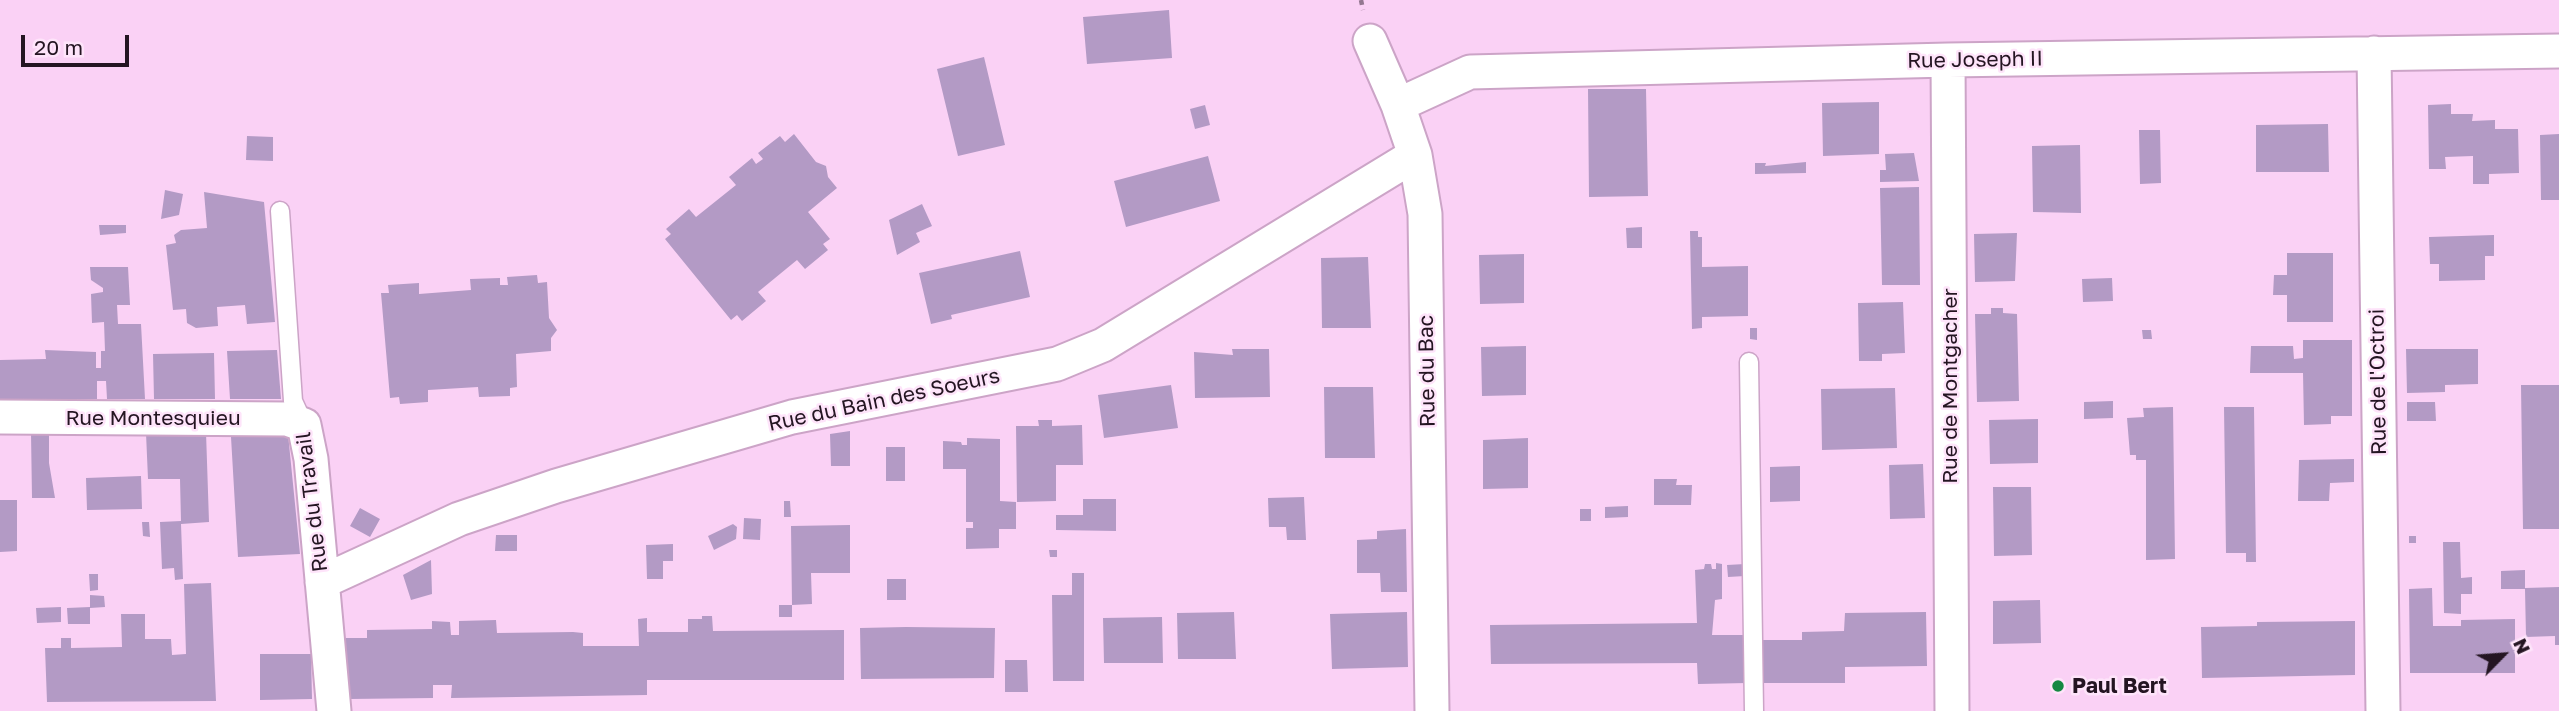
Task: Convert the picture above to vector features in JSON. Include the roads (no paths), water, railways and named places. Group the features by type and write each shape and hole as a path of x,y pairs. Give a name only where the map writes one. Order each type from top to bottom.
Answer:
{"street":[{"name":"Rue du Bac","path":"1370,41 1398,105 1415,155 1425,214 1432,711"},
{"name":"Rue Joseph II","path":"1398,105 1470,72 1948,60 2559,51"},
{"name":"Rue de l'Octroi","path":"2374,52 2383,711"},
{"name":"Rue de Montgacher","path":"1948,60 1952,711"},
{"name":"Rue du Bain des Soeurs","path":"322,582 459,519 556,486 792,417 1057,365 1103,345 1415,155"},
{"name":"Rue Montesquieu","path":"0,417 286,419 304,425"},
{"name":"Rue du Travail","path":"304,425 309,440 334,711"}],"lane":[{"name":"Rue du Travail","path":"279,211 293,401 304,425"},
{"path":"1749,362 1754,711"}],"place":[{"name":"Paul Bert","path":"2058,686"}]}
